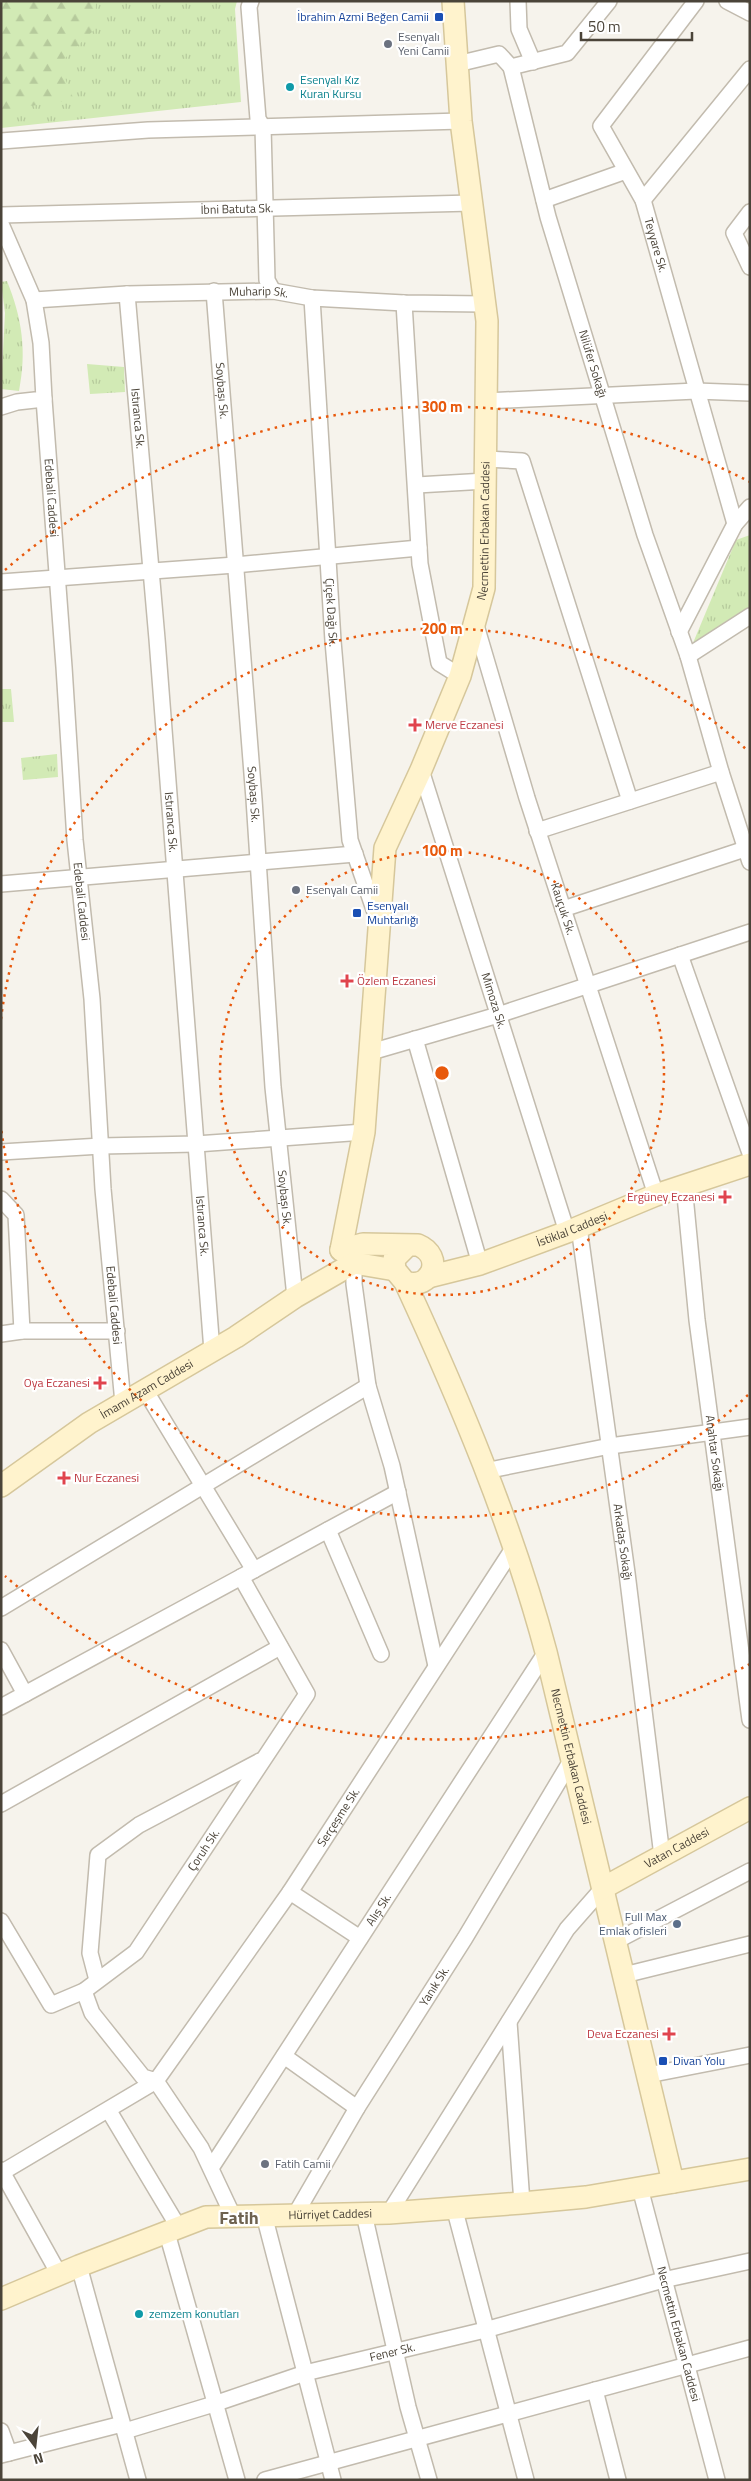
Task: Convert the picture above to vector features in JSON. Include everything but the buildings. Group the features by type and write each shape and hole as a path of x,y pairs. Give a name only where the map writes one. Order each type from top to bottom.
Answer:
{"main road":[{"name":"Necmettin Erbakan Caddesi","path":"348,1256 364,1132 385,848 421,770 460,676 484,588 486,321 462,121 453,1"},
{"name":"Necmettin Erbakan Caddesi","path":"363,1244 360,1229 367,1154 364,1132"},
{"name":"İstiklal Caddesi","path":"413,1278 480,1264 656,1195 750,1164"},
{"path":"348,1256 363,1244 406,1247 418,1245 442,1258 480,1264"},
{"path":"406,1247 397,1254 413,1278"},
{"name":"Necmettin Erbakan Caddesi","path":"428,1251 433,1261 413,1278 432,1343 485,1471 529,1587 572,1758 673,2182"},
{"path":"348,1256 413,1278"},
{"name":"İmamı Azam Caddesi","path":"2,1484 89,1423 212,1351 295,1297 348,1256"},
{"name":"Vatan Caddesi","path":"603,1888 750,1808"},
{"name":"Hürriyet Caddesi","path":"1,2299 79,2266 206,2218 389,2213 522,2203 586,2197 750,2169"}],"street":[{"path":"251,1 249,7 258,119 263,128 267,280 273,291"},
{"path":"518,1 519,29 533,62"},
{"path":"457,64 499,54 511,67 567,53 609,1"},
{"name":"Teyyare Sk.","path":"696,1 601,126 643,200 735,524"},
{"path":"727,1 750,13"},
{"name":"Nilüfer Sokağı","path":"511,67 544,200 645,535 688,656 721,772 748,855"},
{"path":"643,200 750,69"},
{"path":"1,142 148,130 462,121"},
{"path":"544,200 626,171"},
{"name":"İbni Batuta Sk.","path":"1,215 472,203"},
{"path":"750,212 734,233 750,267"},
{"name":"Edebali Caddesi","path":"1,224 34,300 41,343 79,878 92,999 101,1146 123,1403"},
{"name":"Soybaşı Sk.","path":"214,291 258,862 273,1087 295,1297"},
{"name":"Muharip Sk.","path":"34,300 127,294 273,291 312,298 404,304 484,304"},
{"name":"Istıranca Sk.","path":"127,294 152,570 212,1351"},
{"name":"Çiçek Dağı Sk.","path":"312,298 328,556 350,840 379,922"},
{"path":"404,304 417,486 420,564 439,663 460,676"},
{"path":"486,401 696,391 750,393"},
{"path":"1,407 17,402 44,399"},
{"path":"486,459 522,461 630,800"},
{"path":"417,486 486,481"},
{"path":"679,632 735,524 750,507"},
{"path":"1,582 235,565 419,548"},
{"path":"688,656 750,616"},
{"name":"Kauçuk Sk.","path":"474,622 563,909 656,1195"},
{"name":"Mimoza Sk.","path":"421,770 498,1015 573,1229"},
{"path":"538,830 721,772"},
{"path":"1,884 355,854"},
{"path":"563,909 748,855"},
{"path":"371,1052 498,1015 750,932"},
{"path":"680,955 750,1153"},
{"path":"415,1039 480,1264"},
{"path":"1,1152 101,1146 196,1144 364,1132"},
{"name":"Anahtar Sokağı","path":"684,1186 697,1320 750,1720"},
{"path":"1,1199 16,1216 22,1331"},
{"name":"Arkadaş Sokağı","path":"573,1229 610,1446 662,1856"},
{"path":"348,1256 354,1284 368,1386 398,1492 436,1666"},
{"path":"1,1334 22,1331 117,1332"},
{"path":"1,1608 368,1386"},
{"name":"Çoruh Sk.","path":"1,1922 51,2006 84,1992 97,1980 136,1952 307,1694 280,1647 247,1574 203,1485 145,1390"},
{"path":"485,1471 610,1446 750,1427"},
{"path":"1,1707 398,1492"},
{"path":"328,1530 381,1654"},
{"name":"Serçeşme Sk.","path":"156,2081 290,1892 514,1547"},
{"path":"1,1804 280,1647"},
{"path":"1,1650 25,1694"},
{"name":"Alış Sk.","path":"211,2168 546,1652"},
{"name":"Yanık Sk.","path":"295,2215 357,2108 465,1938 572,1758"},
{"path":"97,1980 90,1953 98,1855 139,1825 262,1760"},
{"path":"616,1941 750,1871"},
{"path":"389,2213 567,1929 603,1888"},
{"path":"290,1892 360,1938"},
{"path":"624,1975 750,1944"},
{"path":"84,1992 92,2013 143,2077 156,2081 201,2148 234,2216"},
{"path":"509,2022 522,2203"},
{"path":"648,2075 750,2055"},
{"path":"284,2056 357,2108"},
{"path":"59,2274 2,2171 109,2111 156,2081"},
{"path":"109,2111 173,2230 214,2404 237,2480"},
{"name":"Necmettin Erbakan Caddesi","path":"640,2188 717,2480"},
{"path":"454,2208 526,2480"},
{"path":"364,2214 395,2353 429,2480"},
{"path":"264,2216 333,2480"},
{"name":"Fener Sk.","path":"5,2454 124,2428 214,2404 305,2373 485,2330 663,2280 750,2261"},
{"path":"79,2266 138,2480"},
{"path":"265,2480 750,2348"},
{"path":"595,2390 618,2480"},
{"path":"1,2431 5,2454"}],"green space":[{"path":"1,1 237,1 235,9 241,102 1,128"},
{"path":"1,1 96,1 95,29 59,64 74,100 1,110"},
{"path":"7,281 22,335 23,362 19,391 1,389 5,313 1,282"},
{"path":"87,364 124,367 125,392 90,394"},
{"path":"750,535 750,607 693,643 736,540"},
{"path":"1,689 11,689 14,722 1,722"},
{"path":"57,754 58,777 23,780 21,758"}],"place":[{"name":"İbrahim Azmi Beğen Camii","path":"439,17"},
{"name":"Esenyalı Yeni Camii","path":"388,44"},
{"name":"Esenyalı Kız Kuran Kursu","path":"290,87"},
{"name":"Merve Eczanesi","path":"415,725"},
{"name":"Esenyalı Camii","path":"296,890"},
{"name":"Esenyalı Muhtarlığı","path":"357,913"},
{"name":"Özlem Eczanesi","path":"347,981"},
{"name":"Ergüney Eczanesi","path":"725,1197"},
{"name":"Oya Eczanesi","path":"100,1383"},
{"name":"Nur Eczanesi","path":"64,1478"},
{"name":"Full Max Emlak ofisleri","path":"677,1924"},
{"name":"Deva Eczanesi","path":"669,2034"},
{"name":"Divan Yolu","path":"663,2061"},
{"name":"Fatih Camii","path":"265,2164"},
{"name":"zemzem konutları","path":"139,2314"}],"district":[{"name":"Fatih","path":"239,2218"}]}
